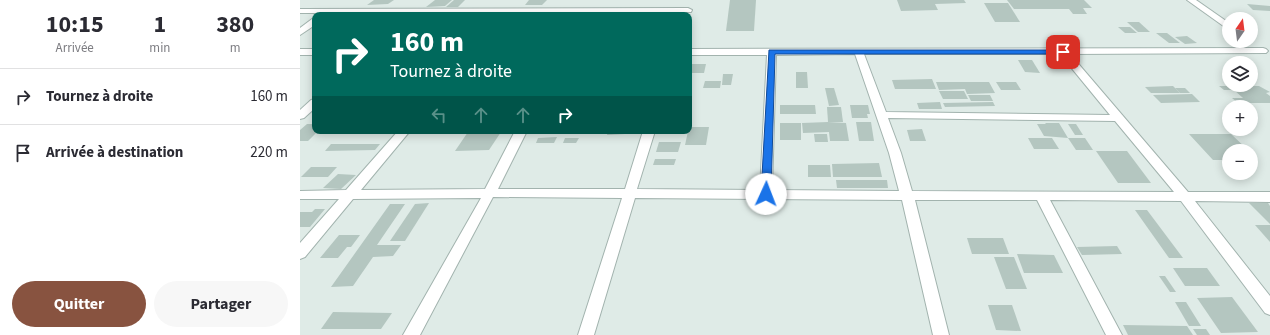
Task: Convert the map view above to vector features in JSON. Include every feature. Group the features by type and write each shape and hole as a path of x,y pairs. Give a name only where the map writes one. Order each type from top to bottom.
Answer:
{"street":[{"path":"507,12 518,0"},
{"path":"687,12 691,0"},
{"path":"1191,0 1222,22"},
{"path":"328,12 340,3"},
{"path":"300,11 314,12"},
{"path":"300,32 312,23"},
{"path":"1258,47 1267,53"},
{"path":"300,52 312,52"},
{"path":"692,52 1267,53"},
{"path":"766,194 772,52"},
{"path":"859,52 895,153 907,195 941,335"},
{"path":"1063,52 1184,196 1269,305"},
{"path":"300,116 312,105"},
{"path":"882,115 1118,118"},
{"path":"300,253 401,134"},
{"path":"411,335 470,232 520,134"},
{"path":"586,335 648,134"},
{"path":"300,195 490,193 1270,197"},
{"path":"1041,195 1114,335"}],"building":[{"path":"374,0 394,0 388,4 367,5"},
{"path":"435,0 452,0 445,6 426,7"},
{"path":"454,0 465,0 458,7 446,7"},
{"path":"529,0 547,0 542,5 525,5"},
{"path":"730,0 756,0 754,31 726,31"},
{"path":"897,0 964,0 966,3 935,4 938,10 901,11"},
{"path":"1007,0 1084,0 1092,8 1083,8 1087,14 1073,14 1069,9 1014,9"},
{"path":"984,3 1008,3 1020,22 995,22"},
{"path":"1247,4 1270,6 1270,11 1253,10"},
{"path":"1127,22 1139,22 1150,32 1138,32"},
{"path":"1118,27 1130,27 1137,33 1125,33"},
{"path":"1156,33 1167,33 1180,43 1169,43"},
{"path":"1187,36 1197,43 1185,44 1175,37"},
{"path":"1018,60 1032,60 1040,73 1025,72"},
{"path":"692,64 706,64 704,73 692,73"},
{"path":"796,72 807,72 808,88 796,88"},
{"path":"723,74 733,74 731,85 722,85"},
{"path":"932,79 936,89 895,89 892,80"},
{"path":"705,81 721,81 720,88 703,88"},
{"path":"936,82 989,82 995,93 967,94 965,89 939,90"},
{"path":"996,82 1016,82 1021,90 1001,90"},
{"path":"1173,86 1180,93 1151,93 1145,87"},
{"path":"1259,86 1270,92 1266,93 1270,96 1270,103 1258,103 1258,100 1234,100 1232,98 1243,98 1236,92 1258,92"},
{"path":"825,88 834,88 839,105 829,106"},
{"path":"1175,88 1185,88 1190,93 1180,93"},
{"path":"939,91 964,91 968,99 943,99"},
{"path":"1192,94 1200,102 1161,103 1153,95"},
{"path":"968,95 990,95 993,101 971,101"},
{"path":"940,102 942,109 919,109 917,103"},
{"path":"993,102 995,106 945,107 943,103"},
{"path":"780,105 815,105 816,114 780,114"},
{"path":"850,105 868,105 870,114 867,114 868,118 852,118"},
{"path":"827,107 841,107 843,122 828,122"},
{"path":"856,122 871,122 874,141 859,141"},
{"path":"780,123 801,123 801,140 780,140"},
{"path":"802,123 846,123 849,141 830,141 829,132 803,133"},
{"path":"1045,123 1059,123 1068,138 1044,136 1037,124 1046,124"},
{"path":"307,124 312,124 312,134 315,134 308,141 300,141 300,130"},
{"path":"1068,124 1076,124 1083,135 1075,135"},
{"path":"692,127 709,127 706,145 685,145 687,134 692,134"},
{"path":"922,129 926,141 910,141 907,130"},
{"path":"467,134 500,134 489,150 455,151"},
{"path":"814,134 827,134 828,142 815,142"},
{"path":"1189,134 1222,134 1222,136 1233,136 1242,144 1222,144 1222,160 1213,160"},
{"path":"557,137 554,143 536,143 538,138"},
{"path":"565,138 579,138 576,143 563,143"},
{"path":"1028,138 1052,138 1059,149 1034,149"},
{"path":"1068,138 1085,138 1093,150 1076,150"},
{"path":"659,142 681,142 678,152 656,152"},
{"path":"331,144 380,144 375,150 325,151"},
{"path":"1096,151 1127,151 1151,183 1118,183"},
{"path":"655,159 676,159 674,165 653,165"},
{"path":"879,163 882,177 833,177 832,164"},
{"path":"808,165 830,165 831,177 808,177"},
{"path":"311,167 337,167 328,177 301,177"},
{"path":"338,174 356,175 341,189 323,188"},
{"path":"836,180 887,180 888,188 837,188"},
{"path":"429,203 405,241 390,241 415,204"},
{"path":"1249,203 1268,203 1270,206 1270,224"},
{"path":"390,204 405,204 377,245 401,245 393,256 373,257 353,286 331,287"},
{"path":"315,209 325,209 310,227 300,227 300,212 312,212"},
{"path":"1135,210 1147,210 1183,258 1169,258"},
{"path":"1255,225 1270,225 1270,242"},
{"path":"339,235 360,235 351,247 347,247 338,258 320,258"},
{"path":"967,238 1003,238 1009,254 972,254"},
{"path":"1117,246 1122,254 1082,255 1077,247"},
{"path":"1017,254 1054,255 1063,273 1024,273"},
{"path":"994,257 1014,257 1027,289 1006,289"},
{"path":"1173,268 1207,268 1220,286 1185,286"},
{"path":"1159,276 1165,276 1176,292 1170,292"},
{"path":"1232,297 1258,332 1221,333 1197,298"},
{"path":"1175,302 1186,302 1201,326 1189,326"},
{"path":"988,305 1012,305 1021,331 996,330"},
{"path":"333,312 392,313 381,329 321,329"},
{"path":"1123,325 1187,326 1193,335 1128,335"},
{"path":"1193,329 1206,329 1210,335 1197,335"}],"route":[{"path":"766,194 772,52 1063,52"}]}
